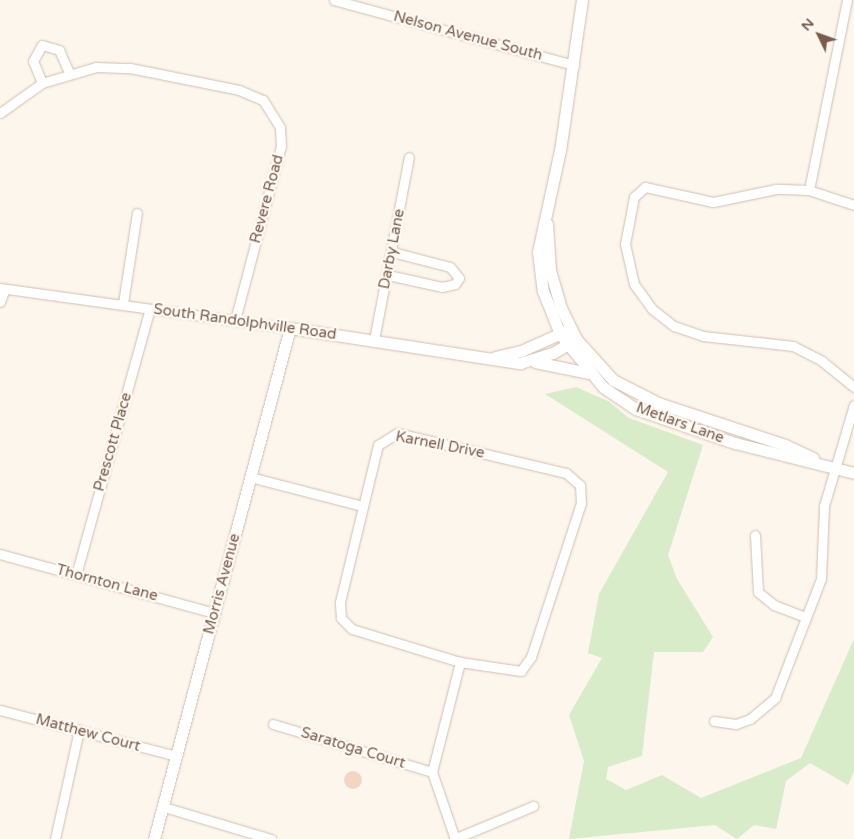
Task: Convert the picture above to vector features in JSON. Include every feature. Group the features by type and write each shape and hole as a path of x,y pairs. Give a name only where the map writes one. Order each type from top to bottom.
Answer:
{"main road":[{"name":"Metlars Lane","path":"560,334 540,279 538,252 574,65 582,0"},
{"name":"Metlars Lane","path":"546,214 550,270 571,337 589,374 619,399 650,414 854,474"},
{"name":"South Randolphville Road","path":"290,328 490,358 566,365 589,374"},
{"name":"Morris Avenue","path":"154,839 290,328"},
{"name":"South Randolphville Road","path":"490,358 521,351 560,334 571,337"},
{"name":"Metlars Lane","path":"571,337 603,371 627,390 785,444 833,468"},
{"path":"529,362 571,337"}],"street":[{"name":"Nelson Avenue South","path":"334,0 574,65"},
{"path":"809,190 847,0"},
{"path":"42,83 33,61 42,46 58,50 69,72"},
{"name":"Revere Road","path":"0,114 42,83 69,72 130,68 239,90 263,100 274,114 281,146 236,320"},
{"name":"Darby Lane","path":"374,340 388,276 409,157"},
{"path":"854,205 809,190 776,189 713,202 644,187 631,205 626,259 642,297 674,326 703,336 793,346 822,361 854,387"},
{"path":"123,303 137,213"},
{"path":"388,276 442,287 454,284 459,278 450,267 392,252"},
{"path":"0,302 2,288"},
{"name":"South Randolphville Road","path":"2,288 123,303 150,309 290,328"},
{"name":"Prescott Place","path":"76,575 150,309"},
{"path":"714,721 736,724 767,709 805,617 823,567 823,513 833,468 854,406"},
{"name":"Karnell Drive","path":"392,433 566,473 580,485 581,503 528,665 514,672 460,662 352,629 341,618 340,602 378,445 392,433"},
{"path":"250,477 362,506"},
{"path":"754,536 758,592 774,606 805,617"},
{"name":"Thornton Lane","path":"0,554 214,612"},
{"path":"460,662 432,772 454,839 533,806"},
{"name":"Matthew Court","path":"0,710 176,756"},
{"name":"Saratoga Court","path":"273,724 432,772"},
{"path":"55,839 79,730"},
{"path":"164,807 271,839"}],"green space":[{"path":"576,387 608,401 629,418 703,445 668,555 677,579 713,637 703,652 654,652 642,756 608,767 606,779 626,790 662,775 701,798 801,758 854,639 854,772 848,785 810,763 786,781 776,829 754,825 737,839 715,825 569,839 584,761 569,715 602,658 588,653 599,594 668,472 545,394"}],"building":[{"path":"353,771 359,774 362,780 359,786 353,789 347,786 344,780 347,774"}]}
